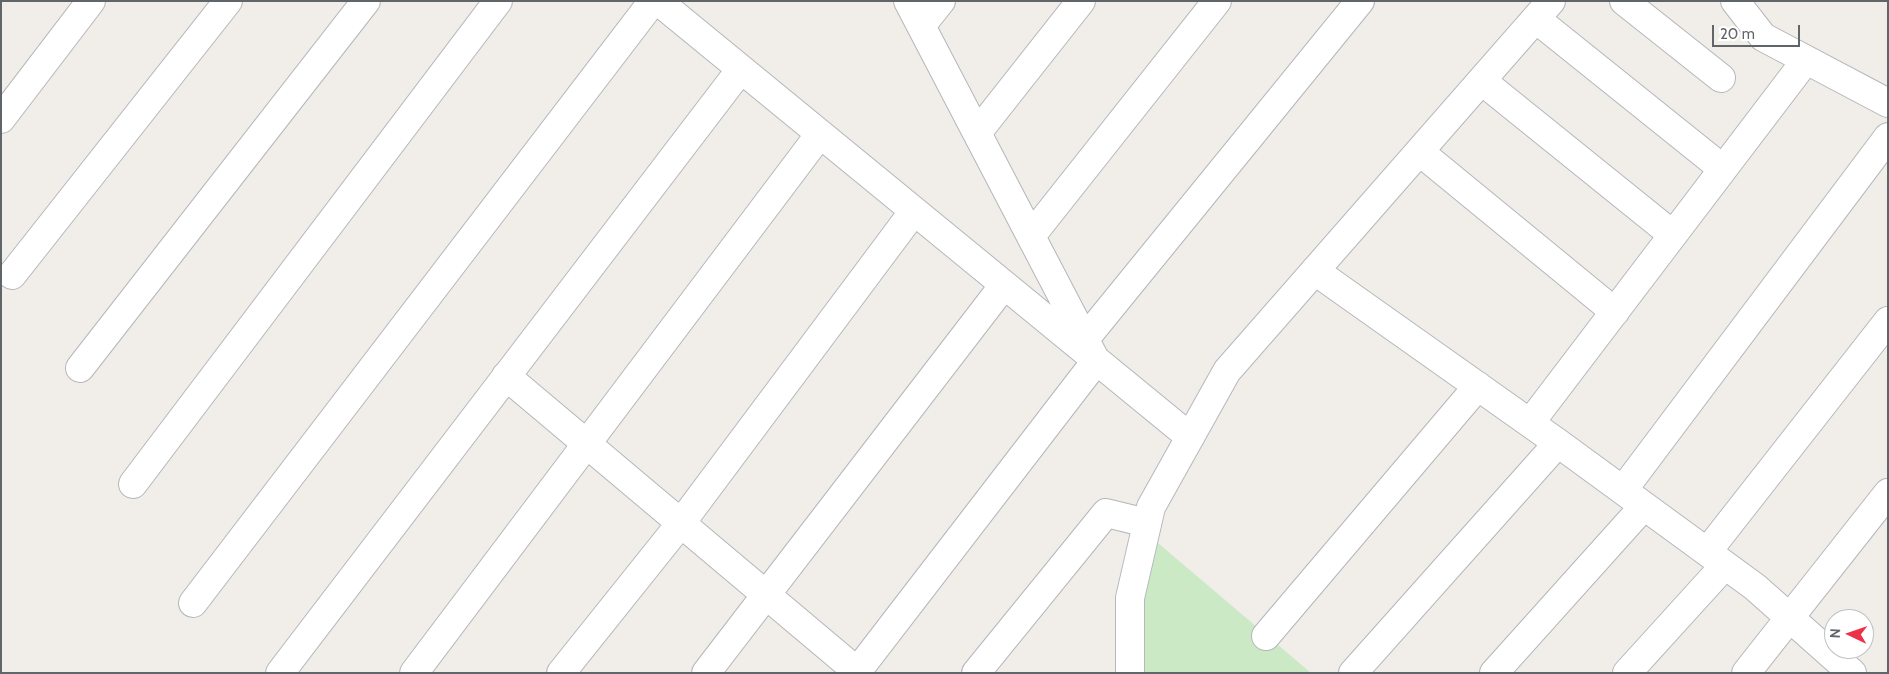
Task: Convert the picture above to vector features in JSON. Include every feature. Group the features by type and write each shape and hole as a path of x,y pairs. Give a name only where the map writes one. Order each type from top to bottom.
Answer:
{"street":[{"path":"1,119 91,1"},
{"path":"12,275 228,1"},
{"path":"80,368 366,1"},
{"path":"133,484 498,1"},
{"path":"193,603 653,1"},
{"path":"658,1 1004,285 1090,350 1190,437"},
{"path":"908,1 1090,350"},
{"path":"921,26 941,1"},
{"path":"977,133 1081,1"},
{"path":"1030,236 1217,1"},
{"path":"506,376 857,672 1090,350 1360,1"},
{"path":"1624,1 1721,78"},
{"path":"1735,1 1763,37 1888,103"},
{"path":"1130,673 1130,598 1151,507 1227,371 1547,6 1723,169"},
{"path":"1530,423 1806,60"},
{"path":"280,673 741,69"},
{"path":"1482,81 1673,235"},
{"path":"414,673 820,134"},
{"path":"1494,673 1633,498 1888,137"},
{"path":"1420,152 1615,312"},
{"path":"561,673 681,523 914,211"},
{"path":"1315,271 1558,443 1755,587 1852,673"},
{"path":"706,673 1004,285"},
{"path":"1628,673 1716,559 1888,321"},
{"path":"1266,636 1478,386"},
{"path":"1353,673 1558,443"},
{"path":"1746,673 1888,493"},
{"path":"976,673 1106,513 1147,523"}],"green space":[{"path":"1145,532 1311,673 1131,673"}]}
